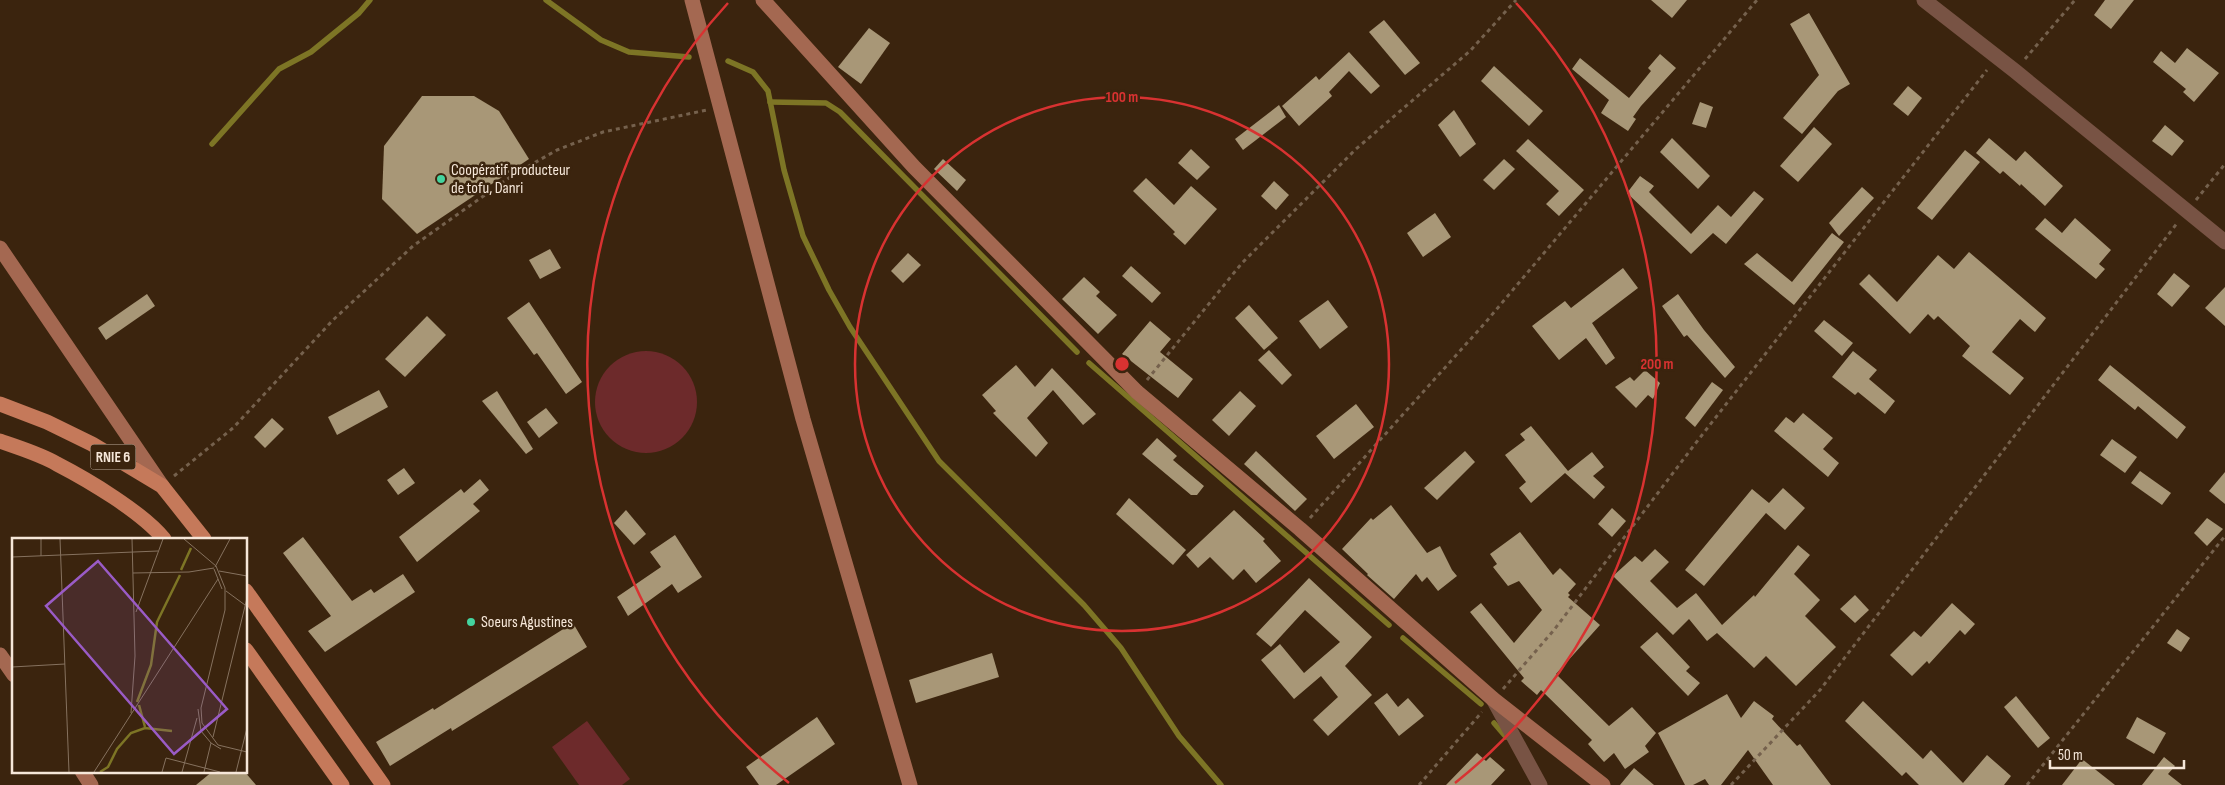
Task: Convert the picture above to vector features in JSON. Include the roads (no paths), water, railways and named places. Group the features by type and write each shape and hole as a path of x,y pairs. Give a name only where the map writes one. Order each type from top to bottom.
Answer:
{"main road":[{"name":"RNIE 6","path":"0,404 47,422 92,444 162,486 203,538"},
{"name":"RNIE 6","path":"0,441 56,463 128,507 158,531 163,538"},
{"path":"248,594 383,785"},
{"path":"248,653 342,785"}],"street":[{"path":"692,0 719,108 803,419 910,785"},
{"path":"763,0 914,167 1137,392 1300,529 1493,699 1603,785"},
{"path":"1924,0 2015,71 2225,242"},
{"path":"0,248 162,486"},
{"path":"0,655 12,672"},
{"path":"1493,699 1540,785"},
{"path":"83,772 92,785"}],"waterway":[{"path":"212,144 279,69 311,52 359,13 370,0"},
{"path":"546,0 601,40 629,52 689,57"},
{"path":"728,61 753,72 768,91 784,170 803,236 829,290 850,327 939,461 1084,605 1121,648 1179,736 1221,785"},
{"path":"770,102 826,103 840,112 1077,352"},
{"path":"1089,363 1389,625"},
{"path":"1403,638 1481,704"},
{"path":"1494,723 1506,737"}],"place":[{"name":"Coopératif producteur de tofu, Danri","path":"441,179"},
{"name":"Soeurs Agustines","path":"471,622"}]}
